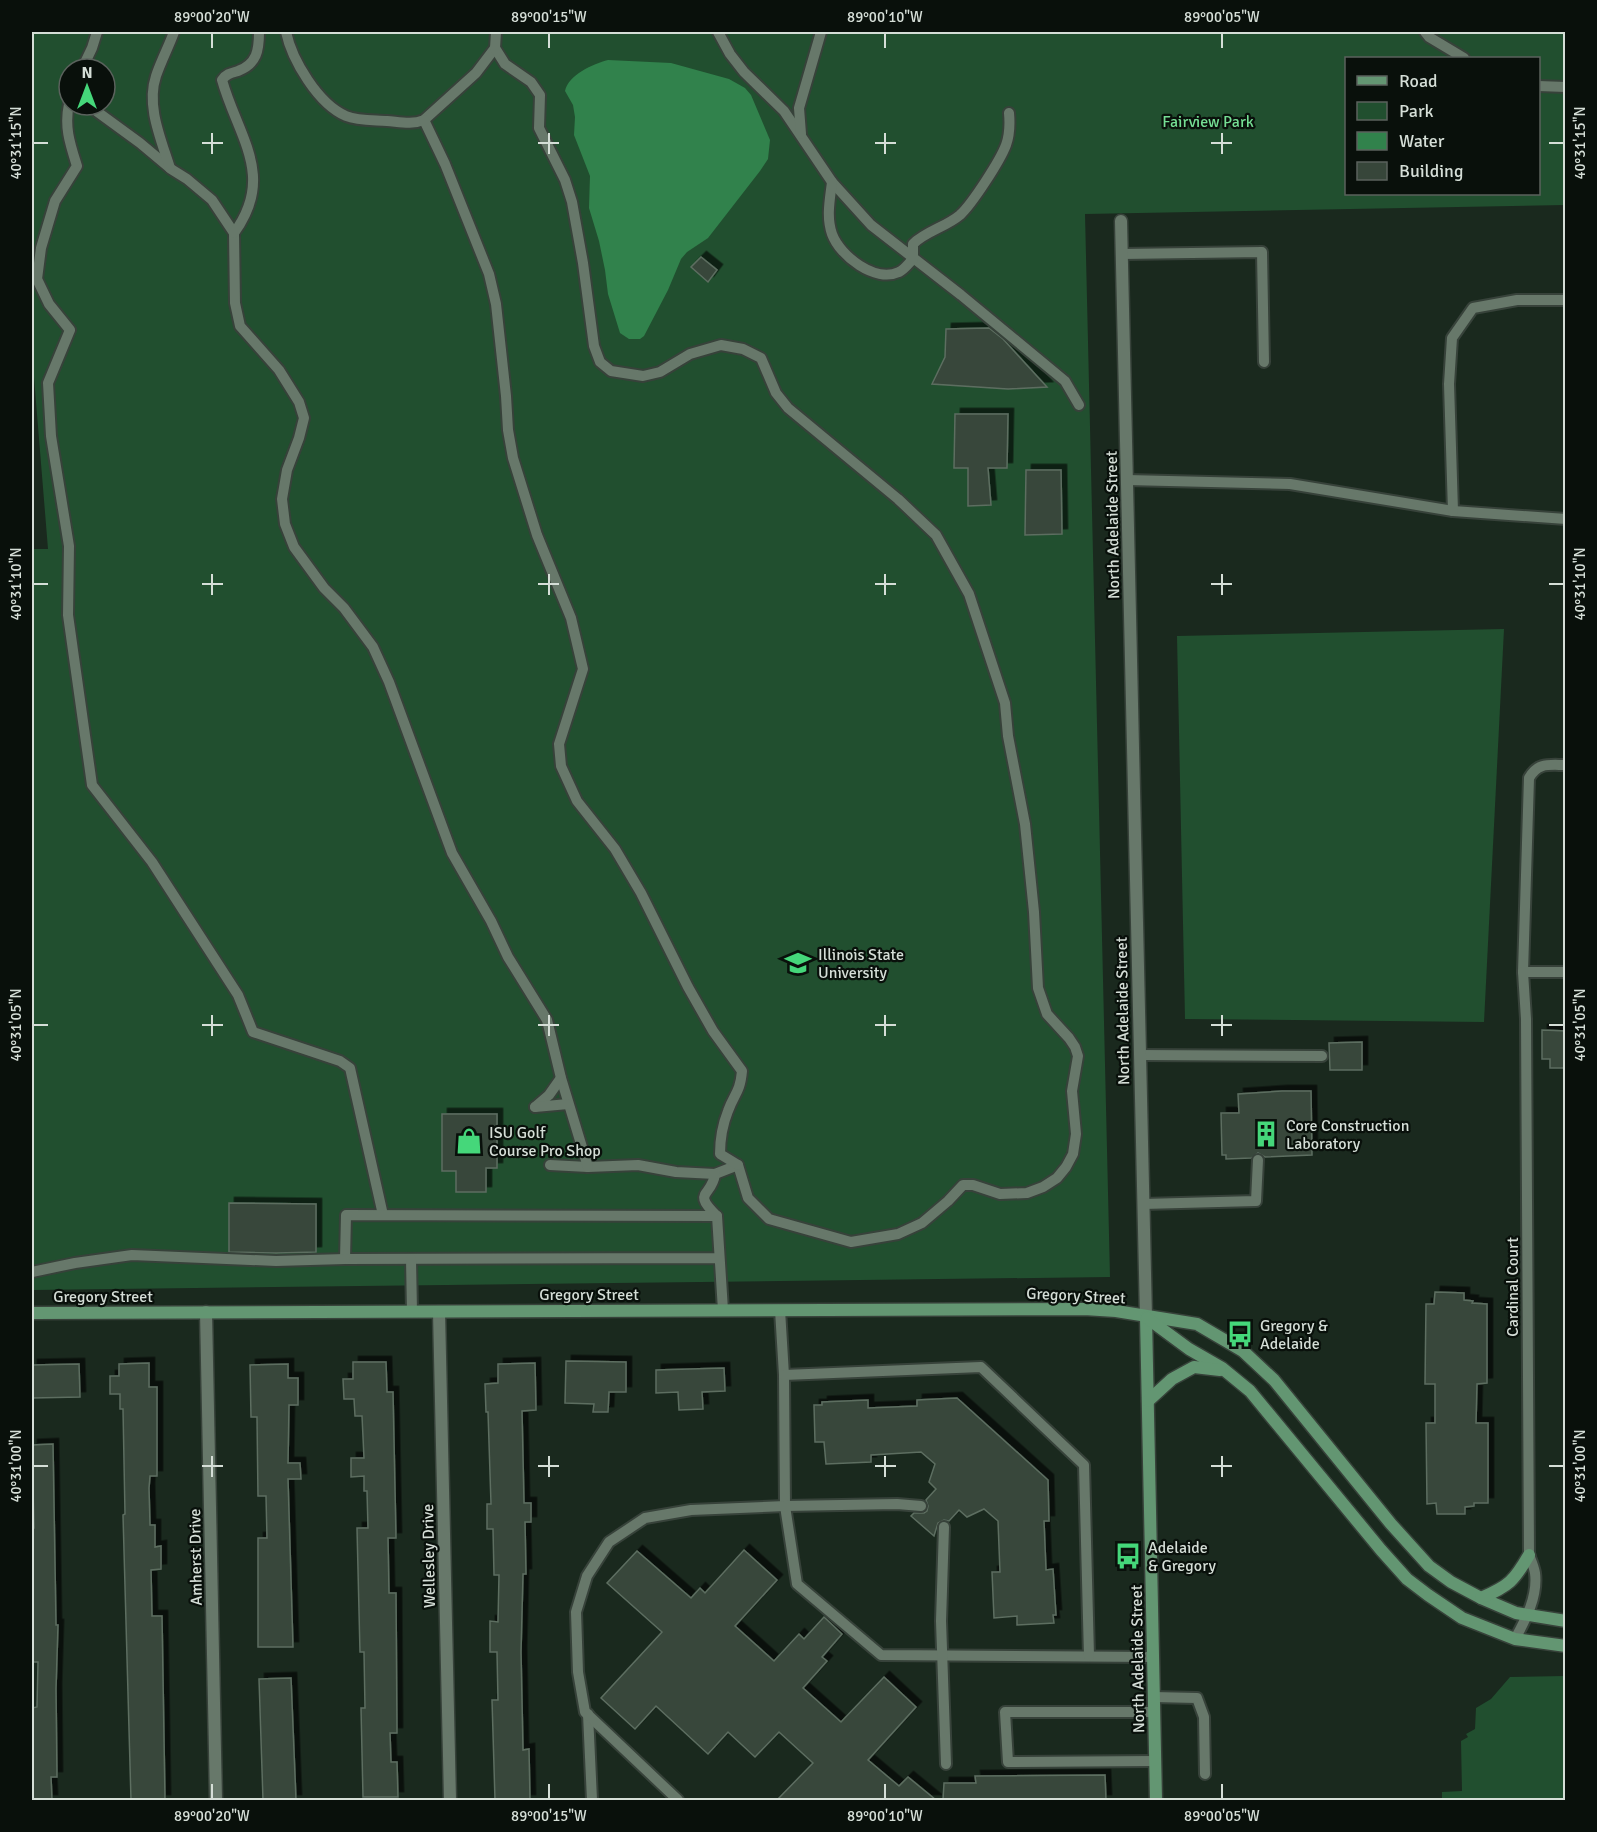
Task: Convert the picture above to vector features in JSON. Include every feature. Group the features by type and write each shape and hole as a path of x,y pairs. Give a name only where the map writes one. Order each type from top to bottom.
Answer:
{"main road":[{"name":"Gregory Street","path":"32,1313 1084,1309 1116,1311 1197,1324 1243,1351 1274,1380 1391,1524 1429,1566 1481,1598 1516,1613 1566,1621"},
{"name":"Gregory Street","path":"1146,1317 1189,1349 1224,1370 1250,1391 1407,1579 1439,1604 1462,1618 1515,1639 1566,1646"},
{"name":"North Adelaide Street","path":"1146,1317 1156,1800"},
{"path":"1148,1401 1172,1379 1194,1367 1224,1370"},
{"path":"1481,1598 1496,1592 1514,1580 1528,1554"}],"street":[{"name":"North Adelaide Street","path":"1122,221 1146,1317"},
{"name":"Amherst Drive","path":"206,1312 216,1800"},
{"name":"Wellesley Drive","path":"440,1312 450,1800"}],"lane":[{"path":"88,57 97,32"},
{"path":"170,168 157,128 153,105 156,78 174,32"},
{"path":"234,233 246,217 253,199 253,172 244,139 222,80 225,75 249,66 255,60 259,46 259,32"},
{"path":"286,32 297,60 324,100 345,115 402,123 416,123 424,120 476,73 495,48 496,32"},
{"path":"718,32 730,54 744,72 775,100 832,182 872,225 1065,381 1079,405"},
{"path":"801,135 799,108 821,32"},
{"path":"1425,32 1429,37 1462,57"},
{"path":"424,120 445,164 489,274 496,304 508,430 513,458 537,535 571,618 583,669 559,744 561,766 577,801 602,829 636,884 713,1031 742,1071 741,1088 728,1109 720,1137 720,1154 738,1165 748,1198 770,1219 851,1242 898,1234 922,1223 963,1185 974,1185 1000,1194 1027,1193 1043,1187 1057,1178 1066,1167 1072,1154 1076,1134 1072,1091 1078,1056 1076,1047 1047,1014 1038,988 1034,912 1025,824 1008,736 1005,703 969,594 936,535 898,499 788,408 776,393 761,358 743,349 721,345 690,354 660,372 643,376 611,371 600,362 594,346 572,202 565,180 539,128 540,95 531,82 505,64 495,48"},
{"path":"1540,86 1566,87"},
{"path":"832,182 829,211 832,234 848,255 867,271 882,275 900,272 913,259 913,244 920,237 942,227 961,214 977,193 1006,146 1010,127 1009,113"},
{"path":"67,117 68,138 77,166 55,201 41,248 37,279 49,304 70,330 48,383 51,436 69,546 68,615 92,785 152,862 238,995 253,1032 340,1061 350,1068 382,1215"},
{"path":"104,117 187,179 212,201 234,233 235,303 240,326 283,377 299,402 304,418 287,470 282,499 285,524 294,547 324,588 344,608 373,646 452,853 508,957 547,1020 568,1104 588,1167"},
{"path":"1122,254 1262,252 1264,362"},
{"path":"1453,511 1449,384 1452,338 1473,308 1517,300 1566,300"},
{"path":"1127,480 1290,484 1453,511 1566,519"},
{"name":"Cardinal Court","path":"1515,1639 1528,1615 1535,1592 1535,1573 1528,1554 1526,1030 1523,972 1529,778 1534,769 1542,765 1566,765"},
{"path":"1523,972 1566,972"},
{"path":"1140,1055 1322,1056"},
{"path":"561,1078 549,1095 535,1107 568,1104"},
{"path":"1143,1204 1256,1201 1258,1160"},
{"path":"550,1165 588,1167 638,1165 676,1172 715,1174 738,1165"},
{"path":"715,1174 704,1197 705,1204 717,1216 723,1310"},
{"path":"345,1259 346,1215 717,1216"},
{"path":"32,1272 132,1256 276,1262 345,1259 719,1258"},
{"path":"411,1259 412,1312"},
{"path":"780,1310 784,1375 785,1506 797,1584 881,1655 1153,1657"},
{"path":"784,1375 981,1367 1084,1465 1089,1656"},
{"path":"678,1800 585,1712 578,1672 576,1612 586,1576 609,1542 645,1518 691,1510 897,1504 921,1506"},
{"path":"944,1527 941,1621 946,1764"},
{"path":"1153,1697 1197,1698 1204,1717 1205,1774"},
{"path":"1154,1712 1005,1712 1008,1762 1155,1761"},
{"path":"588,1714 592,1800"}],"green space":[{"name":"Illinois State University","path":"32,32 1565,32 1565,205 1085,214 1110,1277 32,1290 32,549 48,549 32,353"},
{"path":"1504,629 1484,1022 1185,1019 1177,636"},
{"path":"1565,1676 1565,1800 1442,1800 1442,1792 1462,1791 1461,1741 1468,1737 1466,1734 1475,1729 1476,1708 1491,1699 1510,1677"}],"water":[{"path":"608,60 671,63 729,79 745,88 751,95 770,140 768,159 760,171 708,238 687,252 681,259 668,290 644,336 640,339 629,339 620,333 608,294 599,241 589,208 590,176 574,135 573,105 565,91 576,75 595,64"}],"building":[{"path":"701,257 717,270 708,282 691,267"},
{"path":"989,328 1003,339 1047,387 1008,389 932,384 945,357 946,329"},
{"path":"955,414 1008,414 1007,468 988,468 991,505 968,506 968,468 954,468"},
{"path":"1026,470 1061,470 1062,534 1025,535"},
{"path":"1542,1030 1566,1031 1566,1068 1550,1068 1550,1059 1542,1059"},
{"path":"1362,1042 1362,1070 1330,1070 1329,1043"},
{"name":"Core Construction Laboratory","path":"1311,1091 1312,1155 1265,1157 1258,1153 1251,1158 1226,1159 1226,1155 1222,1155 1221,1113 1239,1113 1238,1094"},
{"name":"ISU Golf Course Pro Shop","path":"442,1114 497,1114 497,1168 486,1168 486,1192 456,1192 456,1171 442,1171"},
{"path":"229,1203 316,1204 316,1252 229,1252"},
{"path":"1435,1292 1464,1293 1464,1300 1487,1304 1487,1383 1477,1384 1476,1423 1488,1423 1488,1503 1474,1503 1474,1506 1465,1507 1465,1514 1437,1514 1436,1503 1427,1504 1426,1423 1435,1423 1435,1384 1425,1384 1426,1304 1434,1304"},
{"path":"566,1361 626,1362 626,1392 609,1392 608,1412 593,1412 594,1404 565,1403"},
{"path":"353,1362 386,1362 387,1392 393,1392 396,1538 388,1538 389,1593 396,1593 397,1733 390,1733 391,1762 397,1762 398,1797 363,1797 361,1708 365,1708 364,1652 360,1652 357,1528 368,1528 367,1491 364,1491 364,1476 351,1477 351,1458 364,1458 362,1416 355,1416 354,1399 344,1399 343,1379 353,1379"},
{"path":"149,1363 149,1387 157,1387 157,1476 150,1476 149,1488 150,1525 155,1525 155,1547 161,1546 161,1569 151,1570 152,1616 162,1616 165,1800 131,1800 123,1515 125,1514 123,1409 120,1409 120,1394 110,1394 110,1376 119,1376 119,1364"},
{"path":"535,1363 536,1410 522,1411 524,1503 531,1503 531,1522 525,1522 526,1574 523,1574 521,1652 523,1750 529,1749 530,1800 495,1800 492,1700 498,1700 497,1652 490,1652 490,1621 498,1622 499,1575 494,1575 493,1529 487,1529 487,1504 491,1504 485,1384 498,1383 498,1364"},
{"path":"79,1364 80,1397 32,1398 32,1365"},
{"path":"288,1364 288,1378 298,1378 298,1405 289,1405 288,1463 300,1463 301,1479 288,1479 293,1647 258,1647 258,1538 267,1538 266,1496 258,1496 257,1417 251,1417 250,1365"},
{"path":"724,1368 725,1391 702,1392 703,1409 679,1410 678,1392 656,1393 656,1370"},
{"path":"957,1398 1048,1480 1049,1521 1044,1521 1046,1570 1053,1569 1056,1615 1053,1615 1054,1623 1017,1625 1017,1616 994,1618 992,1572 1000,1572 998,1521 984,1509 967,1517 959,1510 949,1521 944,1520 938,1523 934,1536 911,1516 914,1513 927,1511 926,1500 936,1489 929,1482 935,1464 921,1452 871,1455 871,1462 826,1464 824,1442 815,1442 814,1405 822,1405 822,1402 868,1400 868,1408 917,1406 917,1400"},
{"path":"53,1444 56,1625 58,1625 57,1777 51,1777 52,1800 32,1800 32,1708 37,1707 38,1662 32,1662 32,1528 34,1528 32,1445"},
{"path":"744,1550 777,1580 735,1626 774,1661 799,1634 804,1639 824,1617 842,1634 822,1657 827,1661 803,1688 841,1722 884,1677 916,1707 868,1760 899,1786 908,1777 936,1800 777,1800 813,1763 779,1732 755,1757 728,1732 708,1754 656,1706 635,1729 601,1698 662,1632 607,1583 637,1551 691,1598 700,1588 705,1593"},
{"path":"291,1678 296,1800 263,1800 259,1679"},
{"path":"1105,1775 1106,1800 943,1800 944,1783 976,1783 975,1776"}],"place":[{"name":"Illinois State University","path":"798,963"},
{"name":"Core Construction Laboratory","path":"1266,1134"},
{"name":"ISU Golf Course Pro Shop","path":"469,1141"},
{"name":"Gregory & Adelaide","path":"1240,1334"},
{"name":"Adelaide & Gregory","path":"1128,1556"}],"park label":[{"name":"Fairview Park","path":"1208,121"}]}
